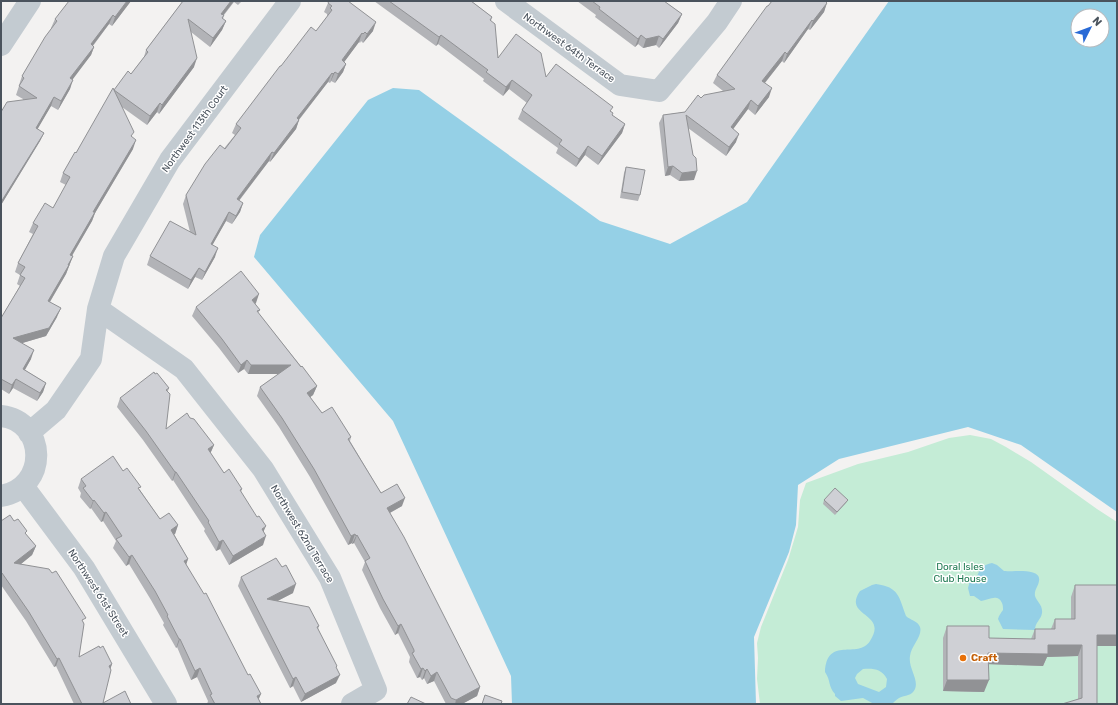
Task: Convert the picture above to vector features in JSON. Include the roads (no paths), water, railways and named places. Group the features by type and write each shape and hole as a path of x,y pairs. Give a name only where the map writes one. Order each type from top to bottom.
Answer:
{"street":[{"path":"1,45 30,1"},
{"name":"Northwest 113th Court","path":"29,432 56,410 91,359 98,310 114,256 170,160 290,1"},
{"name":"Northwest 64th Terrace","path":"506,1 620,85 659,91 717,22 731,1"},
{"name":"Northwest 62nd Terrace","path":"98,310 184,370 263,469 330,578 376,690 352,704"},
{"path":"1,416 19,423 29,432 34,443 36,455 35,466 31,477 14,493 1,496"},
{"name":"Northwest 61st Street","path":"23,486 84,568 166,704"}],"water":[{"path":"889,1 1117,1 1117,512 1021,445 968,427 839,459 798,485 796,525 789,552 754,637 756,704 512,704 511,676 393,421 254,257 260,235 368,100 393,88 419,90 600,221 670,244 747,202"},
{"path":"992,563 1004,571 1026,571 1036,574 1039,577 1035,596 1041,606 1042,613 1035,630 1003,629 998,619 1003,610 1003,605 998,598 981,601 974,596 970,596 968,588 970,581 976,579 983,567"},
{"path":"872,585 884,585 894,590 906,616 918,623 920,627 920,634 910,656 910,665 916,681 915,689 912,693 899,698 892,704 874,704 863,698 841,701 835,696 825,672 827,661 831,654 837,651 858,649 865,646 870,641 874,632 874,625 870,619 860,611 857,606 856,599 860,591","holes":["863,669 874,669 883,673 887,679 886,687 879,692 858,684 855,678"]}],"place":[{"name":"Craft","path":"963,658"}],"park label":[{"name":"Doral Isles Club House","path":"960,572"}]}
